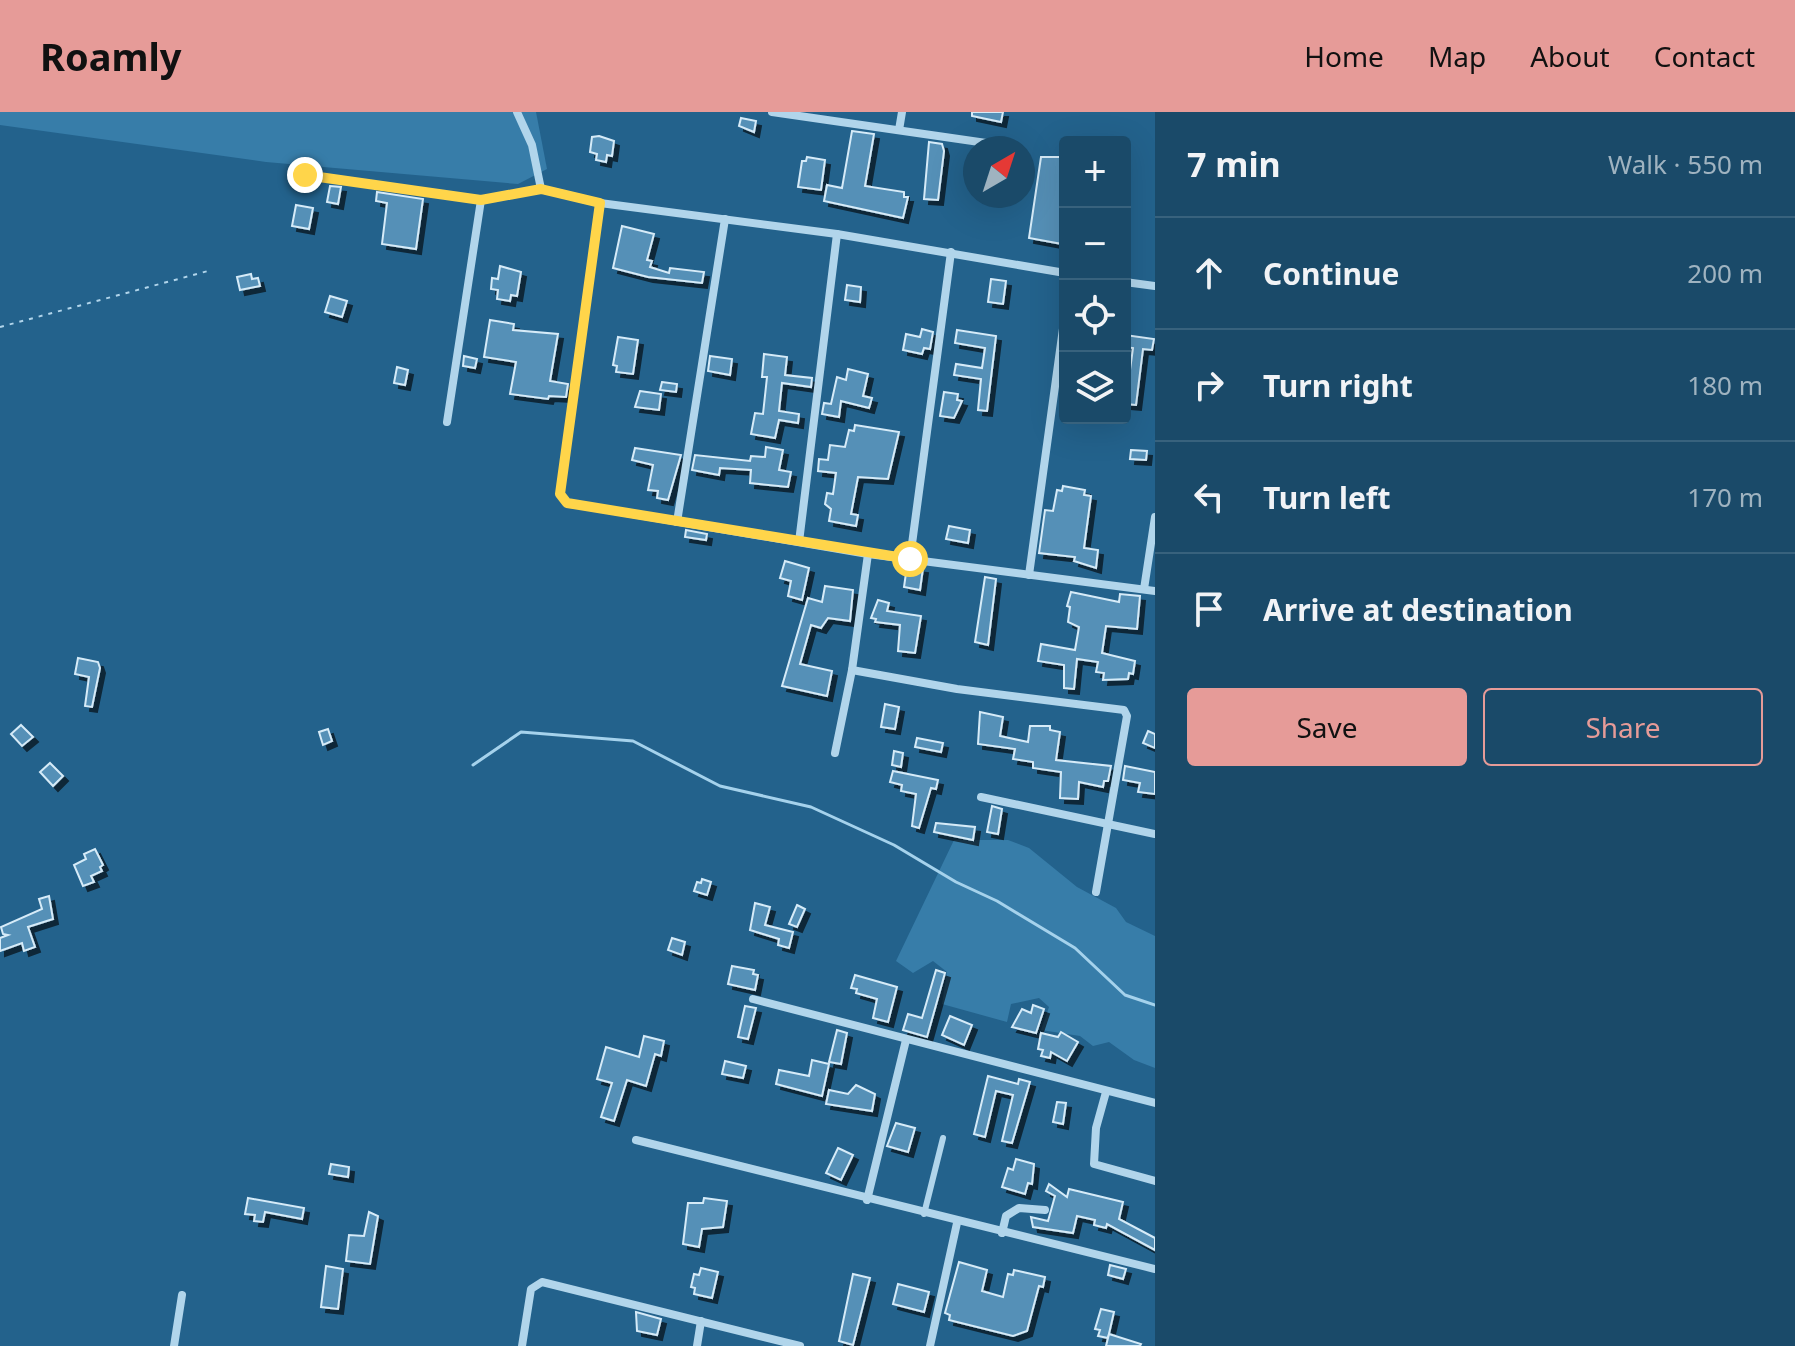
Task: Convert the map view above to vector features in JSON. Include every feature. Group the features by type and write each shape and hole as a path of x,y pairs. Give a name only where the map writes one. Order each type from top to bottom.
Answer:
{"street":[{"path":"517,112 532,145 541,189"},
{"path":"772,112 963,139"},
{"path":"899,130 902,112"},
{"path":"305,175 481,200 541,189 600,203 837,234 1059,272"},
{"path":"447,422 481,200"},
{"path":"600,203 560,494 567,503 868,554 1155,591"},
{"path":"677,522 725,219"},
{"path":"799,542 837,234"},
{"path":"910,559 951,252"},
{"path":"1131,283 1155,286"},
{"path":"1029,575 1060,352"},
{"path":"1144,589 1155,517"},
{"path":"835,753 852,670 868,554"},
{"path":"852,670 957,689 1122,708 1127,716 1096,892"},
{"path":"981,797 1155,834"},
{"path":"753,999 1155,1103"},
{"path":"867,1200 906,1040"},
{"path":"1106,1092 1096,1128 1094,1164 1155,1181"},
{"path":"636,1140 957,1223 1154,1267"},
{"path":"1002,1233 1006,1216 1019,1208 1045,1210"},
{"path":"930,1346 957,1223"},
{"path":"522,1346 531,1289 542,1282 800,1346"},
{"path":"174,1346 182,1295"},
{"path":"697,1346 701,1321"}],"lane":[{"path":"924,1214 943,1138"}],"path":[{"path":"0,327 208,271"}],"shaded area":[{"path":"0,112 536,112 547,169 518,184 266,162 0,125"},
{"path":"954,840 1008,840 1029,848 1077,887 1116,908 1126,922 1155,936 1155,1068 1134,1060 1109,1042 1093,1046 1080,1036 1041,1030 1049,1007 1039,998 1011,1004 1007,1022 942,1004 947,972 933,961 913,973 896,961"}],"building":[{"path":"972,112 1003,112 1001,122 972,116"},
{"path":"741,118 756,121 754,132 739,126"},
{"path":"852,131 874,134 865,186 904,192 904,197 908,197 903,218 824,201 827,185 842,188"},
{"path":"592,137 614,141 612,156 607,155 606,162 596,160 597,154 590,152"},
{"path":"929,142 942,144 944,151 938,200 924,199"},
{"path":"807,157 825,160 821,190 798,187 802,161 806,161"},
{"path":"1041,157 1059,157 1059,243 1029,238"},
{"path":"330,186 341,187 338,204 327,202"},
{"path":"377,192 423,199 416,249 382,244 387,203 376,201"},
{"path":"296,205 313,208 309,229 292,226"},
{"path":"622,226 654,234 647,260 652,261 650,267 669,273 670,268 704,272 702,283 648,277 613,268"},
{"path":"500,266 521,272 517,296 511,295 510,301 497,299 498,290 491,289 492,278 498,279"},
{"path":"251,274 252,279 258,278 260,286 240,290 237,277"},
{"path":"991,279 1006,281 1003,304 988,302"},
{"path":"847,285 861,287 860,302 845,300"},
{"path":"330,296 347,301 342,317 325,312"},
{"path":"490,320 514,324 513,330 558,334 550,381 568,384 566,397 549,396 548,399 510,394 516,362 484,357"},
{"path":"922,329 933,332 930,349 924,348 922,354 903,350 906,334 920,337"},
{"path":"957,330 996,336 987,411 978,410 981,379 954,375 956,364 982,368 985,348 955,343"},
{"path":"1131,336 1154,339 1152,350 1143,349 1136,405 1131,404"},
{"path":"618,337 638,340 633,374 616,372 617,366 613,365"},
{"path":"764,354 787,357 785,375 812,378 811,387 782,383 779,411 799,414 798,423 779,420 775,438 751,434 755,413 763,414 767,377 762,377"},
{"path":"464,356 477,359 475,368 463,366"},
{"path":"710,356 732,359 730,375 708,371"},
{"path":"397,367 408,370 405,385 394,383"},
{"path":"848,369 868,374 863,396 872,398 869,408 841,401 839,417 822,414 824,403 831,404 837,377 846,380"},
{"path":"662,382 677,384 676,392 660,390"},
{"path":"640,391 661,394 659,410 635,407"},
{"path":"944,392 958,394 957,400 962,401 954,418 940,416"},
{"path":"855,425 899,432 888,479 858,477 851,514 858,515 856,526 829,521 831,509 825,504 827,493 833,494 836,473 818,471 819,459 828,460 830,445 845,447 849,430 854,431"},
{"path":"766,447 783,450 779,470 791,472 788,487 750,483 751,470 720,468 719,475 692,470 695,455 750,461 751,456 765,457"},
{"path":"635,448 681,455 668,500 657,498 658,491 648,490 653,465 632,460"},
{"path":"1131,450 1147,451 1146,460 1130,459"},
{"path":"1063,486 1085,490 1084,495 1091,496 1084,548 1098,550 1096,568 1074,561 1075,557 1039,553 1045,510 1053,511 1057,490 1062,491"},
{"path":"949,526 970,530 968,543 946,539"},
{"path":"686,530 707,534 706,540 685,537"},
{"path":"785,561 809,568 802,600 788,596 791,581 780,578"},
{"path":"907,566 923,568 920,590 904,587"},
{"path":"985,577 996,579 988,645 975,642"},
{"path":"825,586 853,590 850,621 828,618 821,628 811,625 800,664 832,671 827,696 782,686 808,598 822,602"},
{"path":"1071,592 1119,602 1120,594 1140,596 1137,629 1106,626 1102,653 1135,661 1133,674 1129,673 1128,679 1103,680 1104,673 1096,672 1098,662 1077,659 1074,689 1064,688 1064,665 1038,661 1041,644 1075,650 1079,627 1068,622 1070,607 1067,606"},
{"path":"878,600 889,603 887,611 921,616 915,653 898,651 900,625 875,622 876,619 871,618"},
{"path":"78,658 98,662 100,668 92,707 85,706 89,677 75,674"},
{"path":"885,704 899,707 895,729 881,727"},
{"path":"980,712 1003,717 1000,736 1028,742 1030,726 1050,726 1050,730 1060,732 1056,760 1111,766 1108,781 1104,781 1103,787 1079,782 1078,799 1060,798 1061,772 1033,768 1033,762 1013,759 1015,749 978,744"},
{"path":"21,725 33,737 22,746 11,734"},
{"path":"328,729 332,741 323,745 319,732"},
{"path":"1148,731 1155,734 1155,748 1143,743"},
{"path":"917,738 943,743 941,752 915,747"},
{"path":"894,751 903,753 901,767 892,765"},
{"path":"50,763 63,776 53,786 40,772"},
{"path":"1125,766 1155,772 1155,794 1138,792 1140,783 1123,780"},
{"path":"893,771 938,780 936,789 931,788 919,828 912,826 916,794 901,791 902,785 890,782"},
{"path":"992,806 1002,809 998,834 987,832"},
{"path":"936,823 975,827 973,840 934,832"},
{"path":"95,849 103,865 100,867 102,871 91,876 94,882 83,886 74,865 86,859 84,854"},
{"path":"702,879 711,882 707,895 694,891 697,882 701,883"},
{"path":"49,896 53,919 28,927 35,947 24,951 22,943 0,951 0,938 8,935 3,934 1,927 42,909 39,899"},
{"path":"755,903 770,907 765,925 793,932 789,948 778,945 779,939 750,930"},
{"path":"797,905 805,909 797,927 789,924"},
{"path":"672,938 685,942 682,955 668,950"},
{"path":"732,966 754,970 753,974 758,975 755,990 728,984"},
{"path":"936,970 945,973 927,1037 903,1030 908,1014 922,1018"},
{"path":"855,975 897,987 888,1022 873,1018 877,999 856,993 857,989 851,988"},
{"path":"1033,1005 1044,1009 1036,1033 1012,1027 1022,1009 1031,1013"},
{"path":"745,1006 756,1008 748,1039 738,1037"},
{"path":"950,1016 972,1025 964,1045 942,1035"},
{"path":"837,1030 847,1033 841,1064 829,1062"},
{"path":"1061,1032 1078,1042 1067,1061 1051,1052 1050,1058 1041,1056 1043,1050 1038,1049 1041,1033 1058,1037"},
{"path":"644,1036 664,1041 661,1056 655,1054 646,1086 627,1080 614,1121 601,1117 612,1083 597,1079 606,1047 639,1057"},
{"path":"812,1060 829,1064 822,1096 776,1084 779,1070 809,1076"},
{"path":"725,1061 746,1066 743,1078 722,1074"},
{"path":"988,1076 1018,1084 1019,1079 1030,1082 1012,1143 1002,1141 1013,1095 996,1091 985,1137 974,1134"},
{"path":"856,1085 875,1094 872,1111 826,1104 829,1090 848,1094"},
{"path":"1057,1102 1066,1103 1063,1124 1053,1122"},
{"path":"896,1123 915,1128 908,1152 887,1146"},
{"path":"838,1148 853,1155 841,1180 826,1173"},
{"path":"1016,1159 1034,1164 1032,1184 1028,1183 1025,1194 1002,1187 1008,1168 1013,1170"},
{"path":"331,1164 349,1167 348,1177 329,1174"},
{"path":"1049,1184 1067,1197 1069,1189 1123,1202 1119,1219 1155,1238 1155,1250 1107,1224 1106,1228 1094,1225 1095,1220 1077,1216 1073,1233 1033,1227 1031,1217 1048,1221 1055,1196 1046,1191"},
{"path":"248,1198 304,1208 302,1219 265,1212 263,1222 254,1221 255,1215 245,1214"},
{"path":"704,1198 727,1201 723,1227 702,1229 699,1247 683,1244 688,1203 703,1203"},
{"path":"369,1212 378,1216 370,1264 346,1261 349,1235 364,1236"},
{"path":"959,1262 987,1270 982,1291 1003,1297 1008,1274 1013,1275 1014,1270 1045,1277 1043,1287 1039,1286 1027,1331 1013,1336 949,1320 950,1315 945,1313"},
{"path":"1110,1265 1126,1269 1123,1279 1108,1275"},
{"path":"326,1266 343,1269 338,1309 321,1307"},
{"path":"701,1268 718,1272 712,1298 694,1294 695,1288 691,1287 694,1274 699,1275"},
{"path":"853,1274 870,1278 853,1345 839,1341"},
{"path":"898,1284 929,1292 924,1312 893,1304"},
{"path":"1101,1309 1114,1312 1108,1338 1098,1336 1100,1330 1095,1329"},
{"path":"636,1312 661,1319 657,1335 637,1331"},
{"path":"1109,1334 1141,1344 1106,1346"}],"waterway":[{"path":"473,765 521,732 633,741 720,786 811,807 894,845 1075,948 1125,995 1155,1005"}],"route":[{"path":"305,175 481,200 541,189 600,203 560,494 567,503 910,559"}]}
